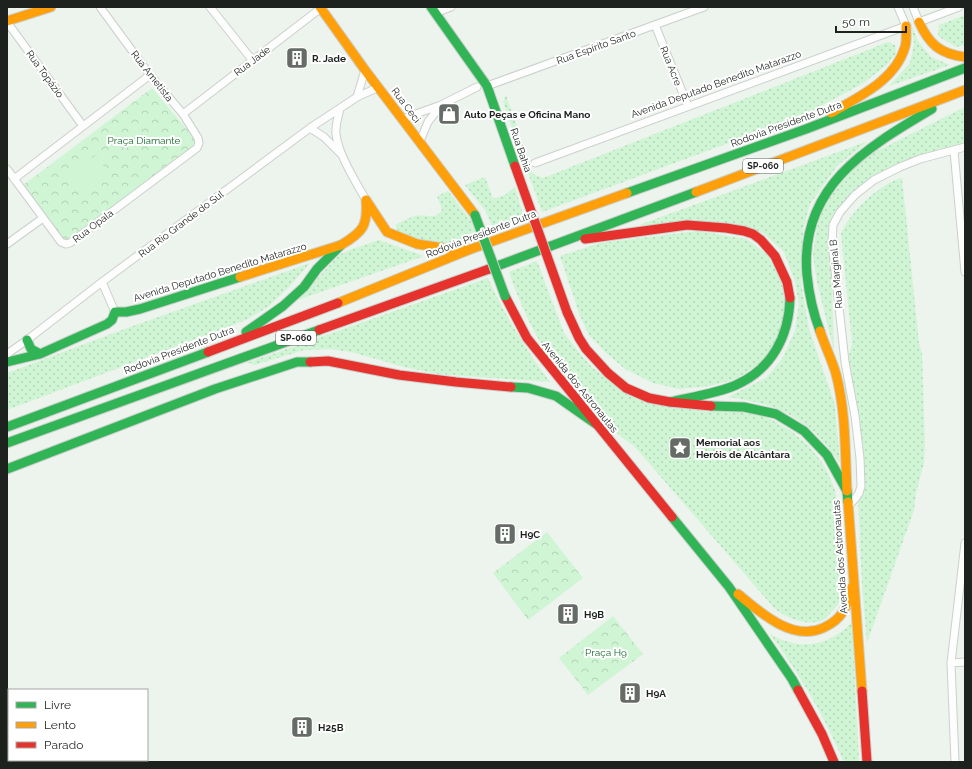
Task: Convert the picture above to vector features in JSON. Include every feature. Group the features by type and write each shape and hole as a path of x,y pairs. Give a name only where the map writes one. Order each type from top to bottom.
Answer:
{"main road":[{"path":"7,22 51,7"},
{"name":"Rua Ceci","path":"321,8 365,70 475,215"},
{"name":"Rua Bahia","path":"433,10 487,86 567,312"},
{"path":"919,22 923,32 934,46 949,55 965,58"},
{"path":"806,129 864,94 898,64 905,47 906,26"},
{"name":"Rodovia Presidente Dutra","path":"7,426 338,303 471,249 806,129 965,68"},
{"path":"847,491 844,420 836,374 813,312 806,272 807,245 812,221 820,202 840,175 873,146 898,129 965,90"},
{"name":"SP-060","path":"7,443 562,242 965,90"},
{"path":"366,200 387,232 416,244 456,250 471,249"},
{"name":"Avenida Deputado Benedito Matarazzo","path":"115,312 126,312 140,309 341,245 355,237 367,224 366,200"},
{"name":"Avenida dos Astronautas","path":"475,215 504,296 527,338 729,587 792,679 822,734 834,762"},
{"path":"562,242 688,225 734,228 753,234 767,246 775,256 788,284 791,302 786,332 780,346 768,362 742,382 670,402"},
{"path":"236,340 260,321 283,306 304,288 317,269 341,245"},
{"path":"7,362 40,354 108,324 112,320 115,312"},
{"name":"Avenida dos Astronautas","path":"567,312 579,338 586,349 608,373 626,388 649,398 670,402 706,406 744,406 776,414 804,431 826,455 847,491 867,762"},
{"path":"28,340 29,346 33,351 40,354"},
{"path":"7,469 215,389 297,362 328,361 399,375 456,382 528,388 556,396 596,424"},
{"path":"7,447 31,434"},
{"path":"729,587 761,613 777,623 791,629 807,632 823,630 835,622 844,611 854,583"}],"street":[{"name":"Rua Ametista","path":"100,7 150,75 183,114 198,138 197,148"},
{"path":"210,7 253,61"},
{"path":"433,10 451,7"},
{"name":"Rua Espírito Santo","path":"487,86 704,7"},
{"path":"898,7 906,26"},
{"path":"913,7 919,22 959,7"},
{"name":"Rua Jade","path":"183,114 321,8"},
{"name":"Rua Topázio","path":"7,22 83,126"},
{"name":"Rua Acre","path":"655,25 688,106"},
{"name":"Avenida Deputado Benedito Matarazzo","path":"535,163 906,26"},
{"path":"357,97 365,70"},
{"path":"14,179 150,75"},
{"name":"Rua Rio Grande do Sul","path":"7,354 28,340 102,282 310,128 357,97 379,87"},
{"path":"402,119 441,105 477,87"},
{"path":"420,141 428,122 441,105"},
{"path":"340,109 337,120 336,135 342,156 366,200"},
{"path":"310,128 324,137 342,156"},
{"name":"Rua Marginal B","path":"848,506 859,493 860,486 858,435 845,362 832,243 833,225 840,212 855,195 874,180 920,159 965,147"},
{"name":"Rua Opala","path":"7,169 61,242 66,244 70,243 197,148"},
{"path":"954,151 965,272"},
{"path":"7,244 43,218"},
{"path":"102,282 115,312"},
{"path":"836,374 845,362"},
{"path":"956,760 951,663 965,543"},
{"path":"951,663 965,662"}],"green space":[{"path":"965,15 965,45 956,47 938,36 939,25"},
{"path":"911,24 918,41 931,57 950,65 889,86 910,63 914,43"},
{"path":"888,42 895,45 896,53 888,64 862,84 802,116 542,212 503,102 506,95 533,174 543,178"},
{"name":"Praça Diamante","path":"152,88 200,145 65,241 22,186"},
{"path":"965,107 965,144 921,155 877,174 850,194 834,215 830,231 834,351 817,282 813,256 816,232 823,206 850,171 875,152"},
{"path":"868,141 837,166 810,204 803,230 801,283 809,329 835,405 840,463 817,435 805,424 792,416 764,404 728,397 766,378 782,359 795,331 799,304 795,282 784,252 763,233 732,223 639,225"},
{"path":"96,155 108,172 81,191 69,175"},
{"path":"485,177 493,199 505,195 515,187 525,221 494,230 485,210 465,185"},
{"path":"902,178 919,343 922,354 925,444 924,463 916,493 914,510 867,643 862,584 853,425 843,380 852,343 841,234 851,217 866,200 884,186"},
{"path":"448,191 471,221 477,234 457,242 438,244 419,240 399,233 395,225 411,217 420,215 436,216 439,214 442,210 437,196"},
{"path":"697,231 747,239 767,255 781,273 786,294 784,322 777,345 761,363 736,379 709,386 679,389 653,383 625,369 605,352 589,335 580,316 560,256 600,243"},
{"path":"379,240 424,256 298,300 339,255"},
{"path":"537,261 564,333 592,367 614,384 667,406 711,412 741,411 762,416 791,431 808,445 821,461 835,490 846,577 845,590 842,598 837,606 823,620 817,622 804,622 785,616 775,609 635,447 613,430 593,411 558,370 530,323 509,272"},
{"path":"310,263 290,286 268,307 246,320 7,410 7,373 130,327"},
{"path":"488,278 516,332 550,382 438,374 404,367 355,353 332,349 304,350 255,365 247,363"},
{"path":"547,532 583,578 528,620 493,573"},
{"name":"Praça H9","path":"613,616 643,654 588,695 559,658"},
{"path":"852,622 859,762 844,762 811,696 770,634 792,643 813,644 834,637"}],"traffic: fast":[{"path":"431,7 487,86 515,166"},
{"path":"627,193 806,129 965,68"},
{"path":"820,331 813,310 807,275 807,244 814,217 826,194 842,174 861,155 932,109"},
{"path":"489,269 696,192"},
{"path":"475,215 505,296"},
{"path":"246,332 283,306 304,287 317,269 341,245"},
{"path":"7,362 40,354 107,324 112,320 115,312 126,312 140,309 240,277"},
{"path":"670,402 728,388 749,378 759,370 769,360 782,338 789,312 790,298"},
{"path":"7,443 319,330"},
{"path":"27,340 31,349 40,354"},
{"path":"7,427 208,352"},
{"path":"7,469 215,389 297,362 310,362"},
{"path":"511,387 528,388 556,396 596,424"},
{"path":"711,406 744,407 776,414 804,431 827,455 847,491 848,502"},
{"path":"672,517 729,587 798,690"}],"traffic: slow":[{"path":"7,21 51,7"},
{"path":"320,7 365,70 475,215"},
{"path":"919,22 931,42 936,47 956,56 965,57"},
{"path":"831,113 874,87 893,69 900,59 905,47 906,26"},
{"path":"696,192 965,90"},
{"path":"338,303 471,249 627,193"},
{"path":"240,277 341,245 359,232 365,222 366,200"},
{"path":"366,200 387,232 417,244 456,250 463,249"},
{"path":"820,331 836,374 842,403 847,491"},
{"path":"848,502 862,691"},
{"path":"738,594 756,609 777,623 800,631 811,631 823,628 835,621 840,616 846,606 852,587"}],"traffic: jam":[{"path":"515,166 567,312"},
{"path":"585,239 687,225 744,231 753,234 761,240 775,256 787,282 790,298"},
{"path":"319,330 489,269"},
{"path":"505,296 527,338 672,517"},
{"path":"208,352 338,303"},
{"path":"567,312 579,338 586,349 608,373 626,388 649,398 670,402 711,406"},
{"path":"310,362 328,361 399,375 511,387"},
{"path":"798,690 822,734 834,762"},
{"path":"862,691 867,762"}],"place":[{"name":"R. Jade","path":"297,58"},
{"name":"Auto Peças e Oficina Mano","path":"449,114"},
{"name":"Memorial aos Heróis de Alcântara","path":"680,448"},
{"name":"H9C","path":"505,534"},
{"name":"H9B","path":"568,614"},
{"name":"H9A","path":"630,693"},
{"name":"H25B","path":"302,727"}]}
